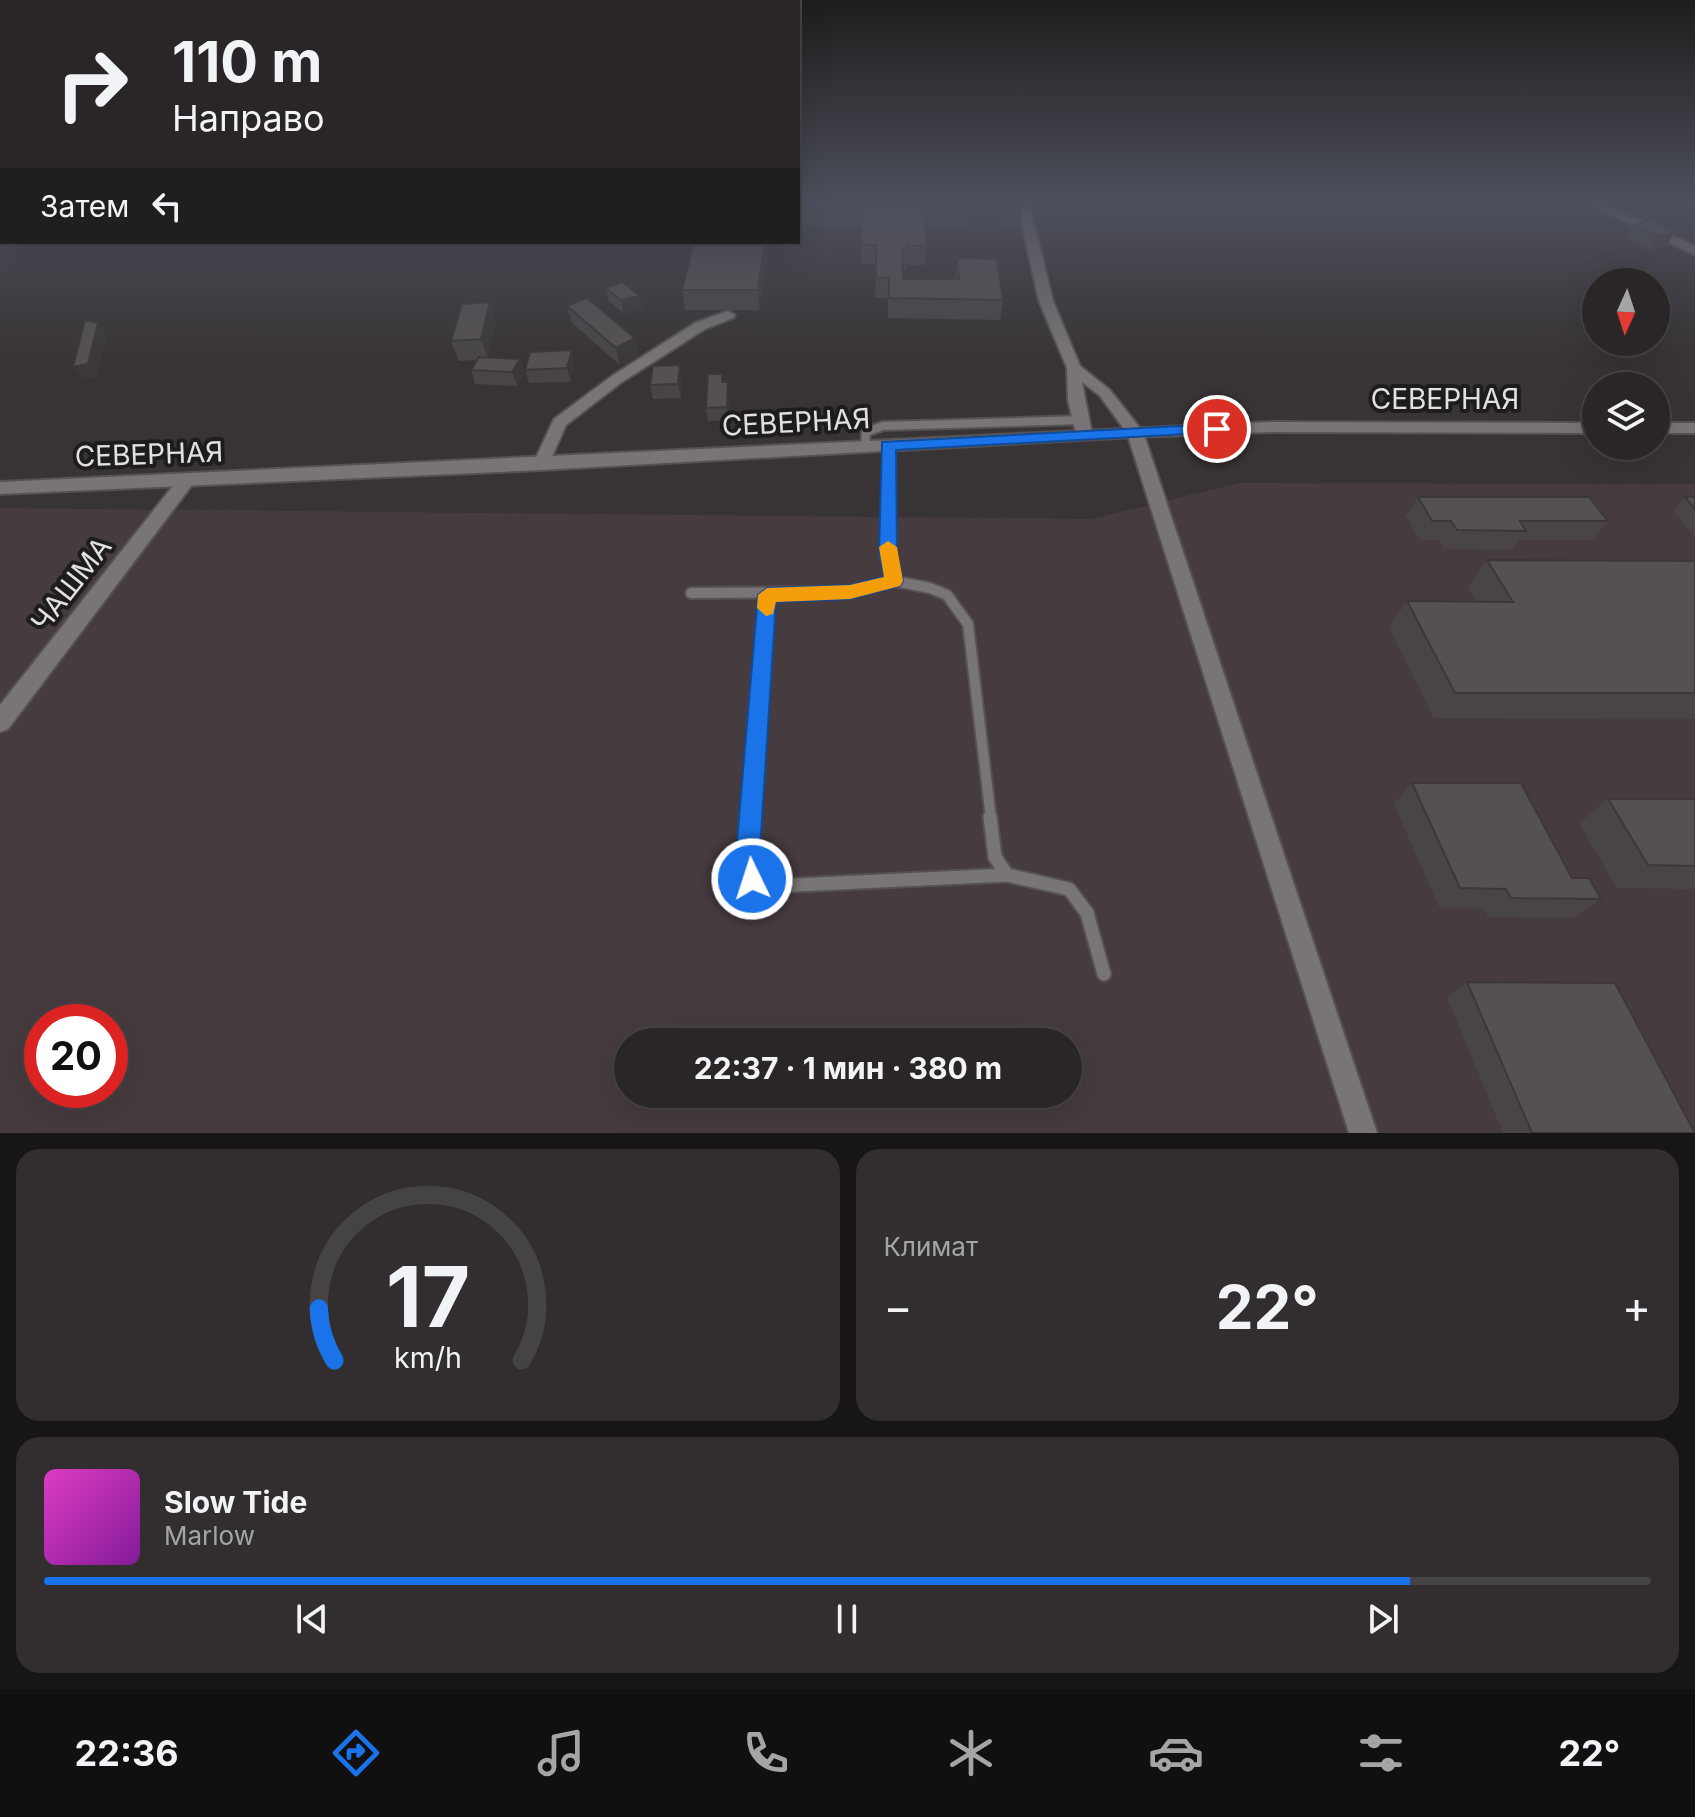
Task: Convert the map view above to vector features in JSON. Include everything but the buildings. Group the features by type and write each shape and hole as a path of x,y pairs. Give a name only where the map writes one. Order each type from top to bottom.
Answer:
{"main road":[{"name":"СЕВЕРНАЯ","path":"0,488 888,445 1082,427 1135,432 1272,427 1582,428"},
{"path":"1670,428 1695,428"},
{"name":"ЧАШМА","path":"0,722 186,481"}],"street":[{"path":"1035,256 1046,301 1074,368 1082,427"},
{"path":"541,464 559,422 617,379 700,326 728,315"},
{"path":"1074,368 1105,393 1135,432 1363,1133"}],"lane":[{"path":"865,446 866,432 883,426 1082,427"},
{"path":"888,445 888,553 894,581"},
{"path":"691,593 767,595 850,592 894,581 945,591 958,603 968,624 995,857 1007,875"},
{"path":"767,595 747,865 752,879 775,886 1007,875 1069,889 1087,913 1104,974"}],"shaded area":[{"path":"1239,483 1695,484 1695,1133 0,1133 0,508 1092,519"}],"slow traffic":[{"path":"766,608 767,595 850,592 894,581 888,547"}],"route":[{"path":"752,879 747,865 767,595 850,592 894,581 888,553 888,445 1217,429"}]}
